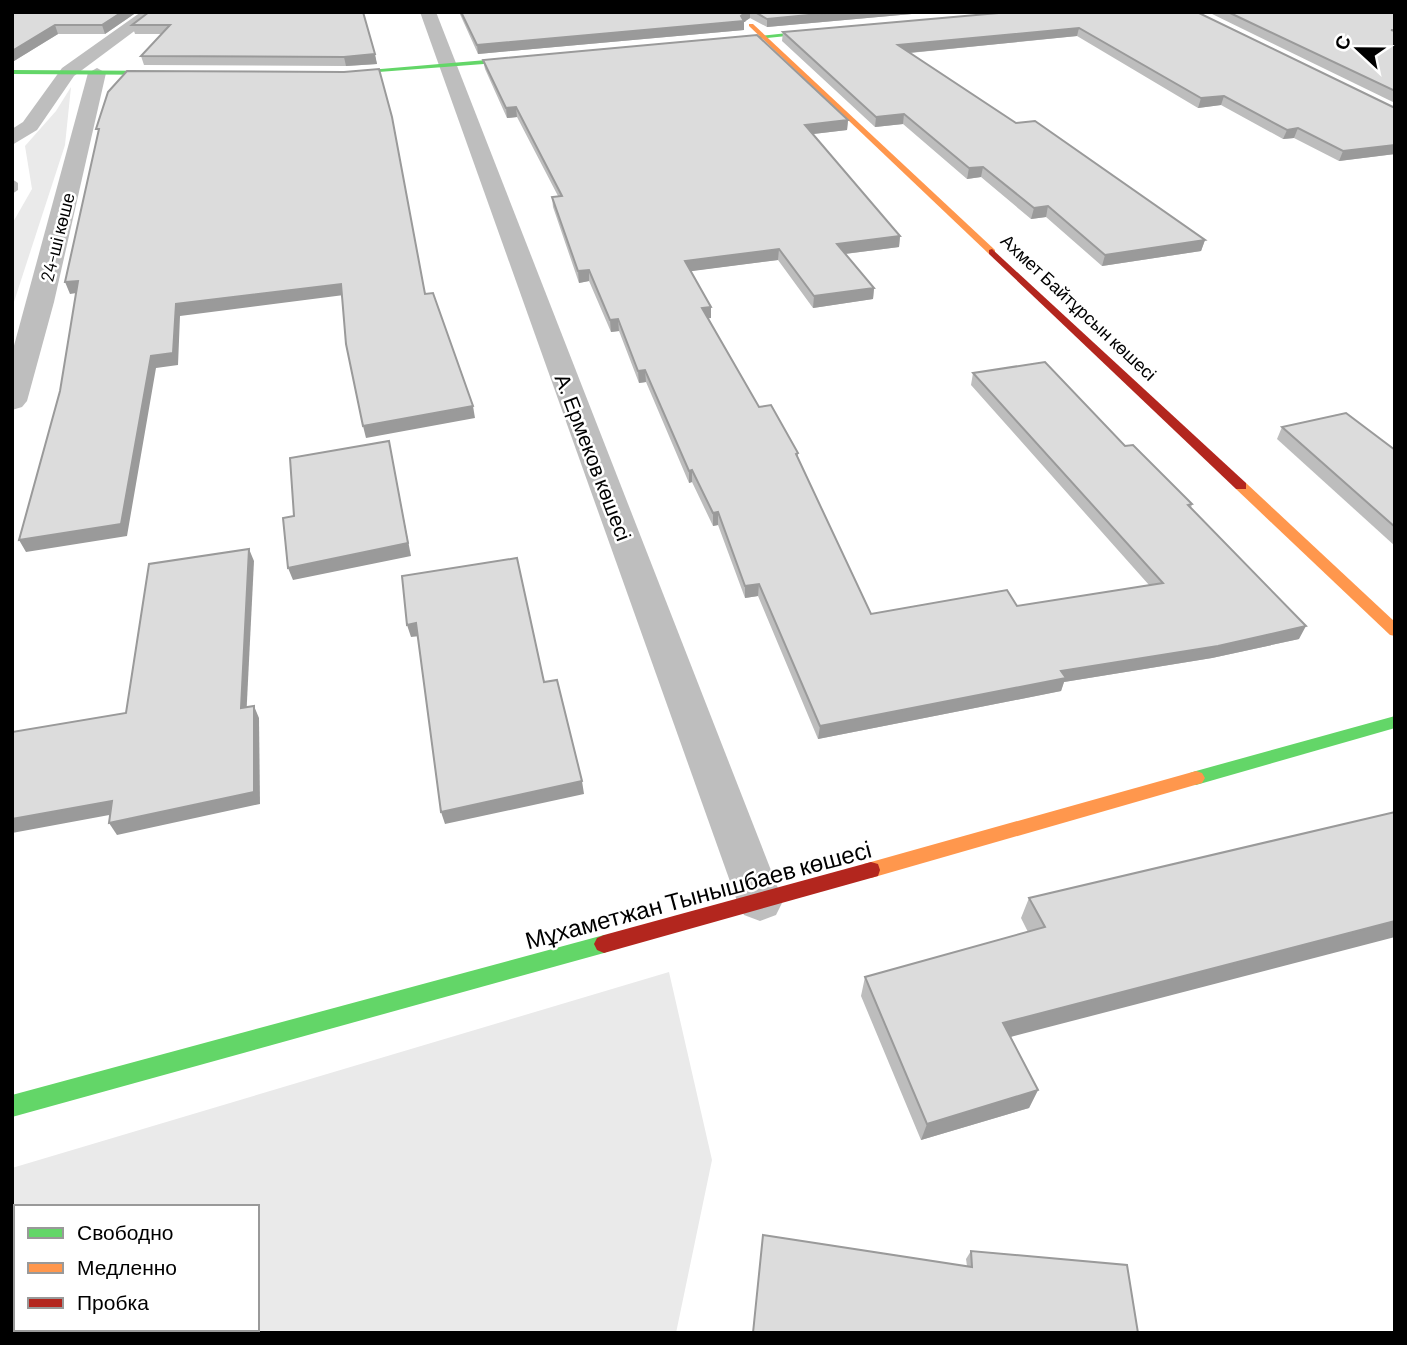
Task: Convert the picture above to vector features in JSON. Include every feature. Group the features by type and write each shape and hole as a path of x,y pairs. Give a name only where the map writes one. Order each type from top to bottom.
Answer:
{"street":[{"path":"12,139 30,125 68,72 152,12"},
{"name":"А. Ермеков көшесі","path":"428,12 760,901"},
{"name":"Ахмет Байтұрсын көшесі","path":"737,12 1395,631"},
{"path":"692,43 845,29"},
{"path":"305,74 448,66 556,56"},
{"path":"12,72 194,73"},
{"name":"24-ші көше","path":"12,401 41,302 97,73"},
{"name":"Мұхаметжан Тынышбаев көшесі","path":"12,1106 760,901 1395,722"}],"lane":[{"path":"12,183 12,190"}],"shaded area":[{"path":"71,87 65,145 12,308 12,224 32,189 25,146 56,111"},
{"path":"669,972 712,1160 676,1333 12,1333 12,1168"}],"building":[{"path":"12,12 122,12 102,25 55,25 12,51"},
{"path":"149,12 363,12 375,54 344,57 141,56 170,25 132,25"},
{"path":"461,12 746,12 741,16 744,21 477,45"},
{"path":"755,12 840,12 767,19"},
{"path":"1010,12 1197,12 1395,108 1395,145 1343,151 1298,128 1287,130 1224,96 1201,98 1079,28 898,45 1016,123 1035,121 1205,240 1105,255 1048,206 1034,208 983,167 969,168 904,114 876,117 783,32"},
{"path":"1228,12 1395,12 1395,30 1391,30 1395,31 1395,91"},
{"path":"757,35 848,120 805,125 900,236 837,244 874,288 814,296 779,249 685,261 711,307 702,308 759,407 771,405 798,453 796,454 871,614 1007,590 1017,606 1163,583 973,373 1045,362 1125,446 1133,445 1192,504 1188,505 1306,626 1218,646 1061,671 1066,678 820,726 759,584 745,586 718,512 713,513 692,470 689,471 645,370 638,371 618,319 610,320 589,270 578,271 552,197 562,196 516,107 506,108 483,60"},
{"path":"379,69 392,117 425,294 433,293 473,406 363,426 346,344 341,284 176,304 173,353 151,356 121,524 19,540 60,391 78,281 65,282 99,129 96,129 108,92 127,71 344,72"},
{"path":"1346,413 1395,450 1395,527 1282,427"},
{"path":"389,441 408,543 288,568 283,518 294,516 290,458"},
{"path":"249,549 241,708 254,706 254,792 109,823 112,801 12,819 12,732 126,713 149,564"},
{"path":"517,558 544,682 557,680 582,781 441,812 416,623 407,625 402,576"},
{"path":"1395,812 1395,921 1003,1023 1038,1090 927,1124 865,977 1045,927 1029,898"},
{"path":"763,1235 972,1267 971,1251 1127,1265 1138,1333 753,1333"}],"traffic: fast":[{"path":"706,42 835,30"},
{"path":"326,74 535,58"},
{"path":"12,72 179,73"},
{"path":"1196,778 1395,722"},
{"path":"12,1106 604,944"}],"traffic: slow":[{"path":"751,25 992,252"},
{"path":"1241,486 1395,631"},
{"path":"871,870 1196,778"}],"traffic: jam":[{"path":"992,252 1241,486"},
{"path":"604,944 871,870"}]}
